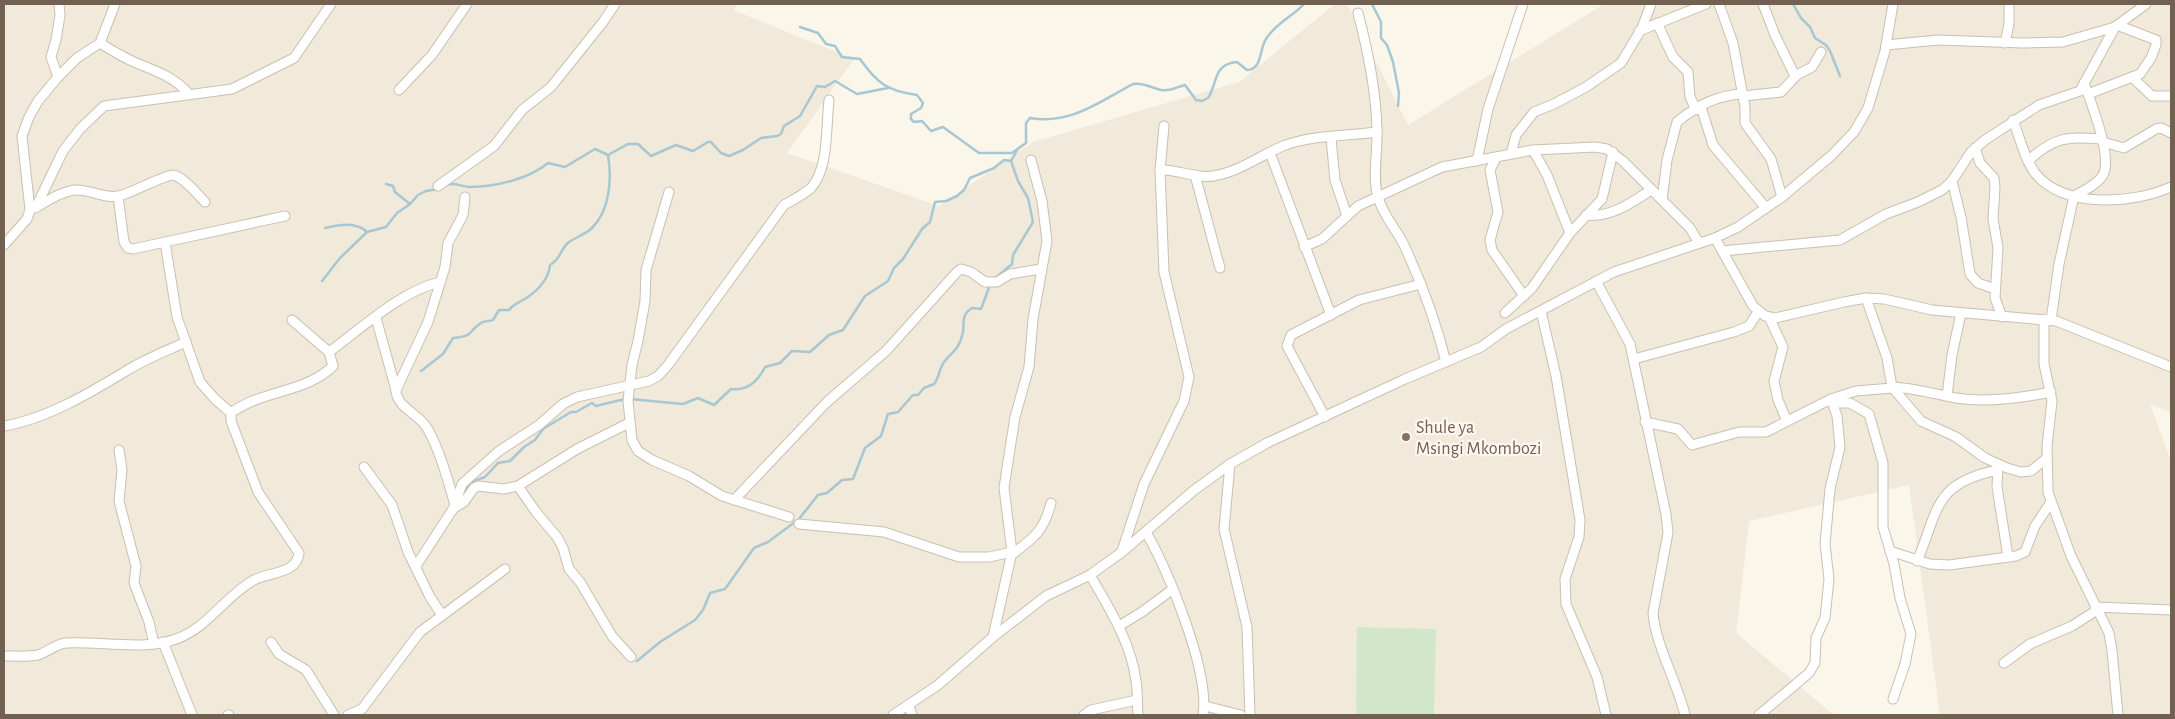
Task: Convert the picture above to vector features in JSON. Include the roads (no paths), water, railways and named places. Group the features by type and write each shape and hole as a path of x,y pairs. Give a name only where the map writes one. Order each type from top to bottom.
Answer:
{"street":[{"path":"58,78 51,57 60,15 59,4"},
{"path":"33,209 22,136 38,101 77,58 100,43 115,4"},
{"path":"4,245 27,219 63,151 80,129 104,106 188,93 232,89 294,58 331,4"},
{"path":"398,90 432,55 468,4"},
{"path":"438,186 494,146 522,110 551,87 603,22 614,4"},
{"path":"1477,161 1488,109 1523,4"},
{"path":"1511,154 1516,134 1534,112 1554,104 1615,69 1621,63 1639,32 1651,4"},
{"path":"1639,32 1706,4"},
{"path":"1719,4 1733,44 1743,95 1746,123 1771,159 1782,197"},
{"path":"1764,4 1775,35 1795,76"},
{"path":"893,715 938,685 993,637 1046,596 1090,575 1122,552 1192,491 1230,464 1404,379 1481,347 1506,330 1614,272 1715,238 1738,227 1782,197 1832,155 1854,132 1868,108 1886,45 1893,4"},
{"path":"2005,43 2009,4"},
{"path":"1886,45 1947,40 2005,43 2063,42 2116,26 2146,4"},
{"path":"1358,13 1371,63 1377,132 1377,196 1386,216 1404,245 1421,284 1439,335 1446,362"},
{"path":"1657,23 1673,57 1688,72 1690,97 1699,108 1713,145 1766,208"},
{"path":"2088,94 2140,74 2147,66 2156,46 2156,40 2116,26"},
{"path":"1722,251 1840,240 1886,214 1918,202 1952,181 1975,148 2013,120 2039,105 2078,92 2116,26"},
{"path":"100,43 133,61 166,74 188,93"},
{"path":"1662,200 1667,160 1677,122 1723,95 1781,92 1795,76 1812,67 1821,52"},
{"path":"2132,77 2152,96 2171,96"},
{"path":"2084,83 2102,141 2105,167 2103,175 2074,196 2048,320 2044,364 2051,392 2052,410 2047,458 2048,492 2071,556 2109,633 2118,715"},
{"path":"416,566 454,507 462,484 467,478 564,404 587,394 630,385 658,376 668,366 784,205 802,195 816,180 824,154 829,100"},
{"path":"2013,120 2028,161 2036,174 2053,189 2074,196 2125,200 2171,187"},
{"path":"1122,552 1144,484 1184,401 1189,383 1185,354 1167,294 1164,272 1160,170 1164,126"},
{"path":"2028,161 2052,142 2069,139 2102,141 2124,148 2156,129 2161,128 2171,133"},
{"path":"1160,170 1179,170 1194,175 1212,176 1234,171 1270,152 1296,142 1377,132"},
{"path":"1331,138 1335,180 1347,216"},
{"path":"1304,247 1322,239 1358,206 1442,167 1533,150 1595,147 1613,152 1690,228 1699,243"},
{"path":"1975,148 1980,163 1994,178 1992,219 1998,248 1994,290 1997,308 2002,317"},
{"path":"1533,150 1547,175 1570,233"},
{"path":"1270,152 1331,315"},
{"path":"1505,313 1524,296 1545,272 1570,233 1604,197 1613,152"},
{"path":"1496,158 1490,170 1498,212 1490,240 1492,250 1524,296"},
{"path":"993,637 1012,554 1004,488 1015,417 1030,367 1033,319 1047,241 1046,222 1031,160"},
{"path":"33,209 66,192 76,190 118,196 175,175 206,202"},
{"path":"1194,175 1220,268"},
{"path":"1952,181 1961,218 1970,274 1978,283 1994,290"},
{"path":"1586,215 1601,216 1609,214 1651,190"},
{"path":"669,192 646,270 644,301 632,365 628,401 632,440 638,451 660,464 689,476 714,492 789,517"},
{"path":"118,196 126,245 138,249 285,216"},
{"path":"396,390 418,346 440,282 448,243 463,215 466,197"},
{"path":"1715,238 1758,312 1769,317 1775,318 1866,298 1884,299 1932,310 2048,320 2070,325 2171,367"},
{"path":"4,656 38,655 63,643 158,643 176,639 202,625 247,584 261,576 293,567 298,560 299,553 295,545 258,492 231,421 231,413 200,382 177,317 165,242"},
{"path":"734,500 827,402 886,351 957,272 961,270 971,272 985,282 997,282 1010,274 1042,269"},
{"path":"1596,281 1630,344 1666,514 1668,533 1653,613 1654,623 1685,715"},
{"path":"328,352 398,300 422,286 440,282"},
{"path":"1325,417 1288,346 1291,335 1359,300 1421,284"},
{"path":"1866,298 1887,358 1892,388 1921,421 1956,437 1998,467 2021,472 2031,471 2047,458"},
{"path":"1541,311 1556,376 1580,520 1579,537 1565,580 1566,604 1597,677 1606,715"},
{"path":"1634,359 1734,332 1748,326 1758,312"},
{"path":"1947,396 1953,350 1961,313"},
{"path":"1769,317 1783,348 1774,381 1778,400 1788,421"},
{"path":"376,318 399,401 424,425 433,440 454,507"},
{"path":"231,413 267,396 303,385 326,373 333,366 328,352 292,320"},
{"path":"4,426 41,418 67,402 103,387 127,370 186,342"},
{"path":"1645,422 1678,429 1692,445 1739,432 1766,432 1856,391 1892,388 1920,390 1947,396 1994,400 2051,392"},
{"path":"1831,401 1850,403 1860,407 1872,417 1883,463 1882,520 1910,634 1905,664 1893,700"},
{"path":"1759,715 1809,673 1814,663 1816,638 1825,618 1829,587 1825,544 1830,488 1840,447 1840,430 1831,401"},
{"path":"454,507 460,506 470,492 478,486 504,489 518,486 577,449 629,423"},
{"path":"119,450 122,470 119,501 136,566 134,583 158,643 192,715"},
{"path":"1230,464 1224,529 1247,627 1250,715"},
{"path":"364,467 392,505 408,552 430,597 442,614"},
{"path":"1998,467 1998,487 2008,557"},
{"path":"1917,561 1932,515 1945,495 1972,476 1998,467"},
{"path":"518,486 557,537 563,548 569,569 580,582 612,636 632,657"},
{"path":"1890,551 1917,561 1949,565 2008,557 2024,552 2036,526 2051,502"},
{"path":"799,524 884,532 959,557 989,557 1012,554 1032,541 1044,526 1052,503"},
{"path":"1146,532 1161,560 1173,590 1200,674 1204,710 1241,715"},
{"path":"348,715 362,709 420,632 505,569"},
{"path":"1090,575 1119,626 1136,680 1138,715"},
{"path":"1119,626 1148,609 1173,590"},
{"path":"2004,663 2030,644 2072,626 2096,608 2171,610"},
{"path":"271,642 279,654 306,670 334,715"},
{"path":"1084,715 1092,710 1137,700"},
{"path":"909,706 912,715"}],"waterway":[{"path":"800,27 818,33 826,44 835,46 842,57 860,59 878,80 890,88 917,95 923,103 921,108 911,114 911,119 914,122 922,121 931,131 943,127 979,153 1012,153 1026,143 1026,123 1030,118 1045,119 1071,115 1096,105 1133,84 1144,84 1164,90 1185,85 1196,100 1202,101 1208,98 1223,66 1237,62 1247,70 1256,66 1264,43 1270,33 1304,4"},
{"path":"1372,4 1381,22 1381,38 1387,45 1393,62 1399,93 1398,106"},
{"path":"1793,4 1801,18 1810,27 1815,38 1826,45 1830,51 1840,76"},
{"path":"608,155 628,144 638,144 651,156 676,145 693,151 711,142 721,153 729,156 743,150 761,138 781,134 784,126 800,116 817,86 825,87 835,81 857,94 888,88"},
{"path":"443,187 453,184 469,187 500,184 522,178 548,163 565,167 595,149 608,155"},
{"path":"993,280 1012,264 1013,255 1033,222 1028,198 1018,181 1011,161 1017,150"},
{"path":"421,371 443,354 453,338 468,335 482,322 493,320 499,310 509,310 531,295 544,281 550,265 557,260 566,245 592,228 603,212 608,194 610,174 608,155"},
{"path":"630,399 683,404 698,398 714,405 731,389 747,387 759,377 765,367 780,363 792,351 810,352 829,335 843,330 865,296 888,281 894,268 903,259 922,229 930,222 935,202 946,201 957,196 964,190 970,178 994,168 1004,160 1011,161"},
{"path":"386,184 393,186 395,192 410,204"},
{"path":"322,281 340,258 367,232 386,227 397,213 410,204 418,195 426,191 438,189"},
{"path":"325,228 352,225 358,226 367,232"},
{"path":"637,661 660,642 695,620 703,610 710,593 725,589 754,548 768,542 799,519 818,495 827,493 842,480 853,479 865,448 881,436 888,414 898,412 913,395 918,395 924,388 934,384 942,365 957,348 961,340 964,317 972,308 981,309 990,285"},
{"path":"463,497 471,482 485,477 498,463 510,461 524,447 535,440 543,429 571,412 576,412 592,403 596,406 625,399"}],"place":[{"name":"Shule ya Msingi Mkombozi","path":"1406,437"}]}
